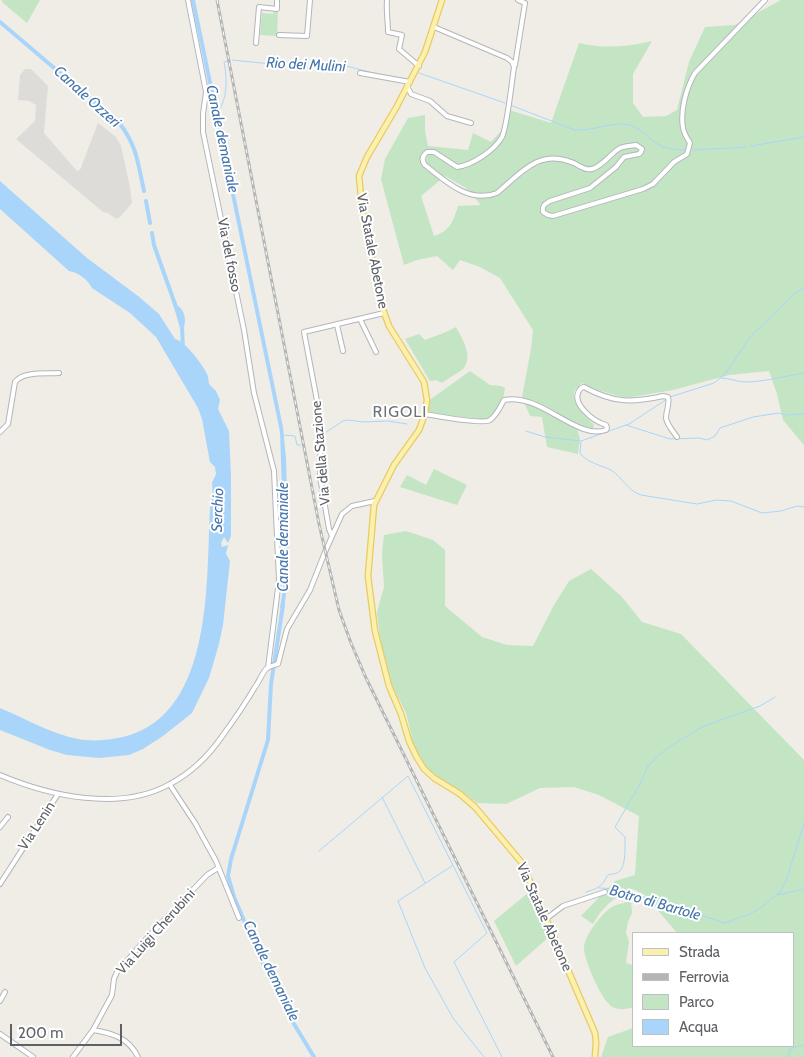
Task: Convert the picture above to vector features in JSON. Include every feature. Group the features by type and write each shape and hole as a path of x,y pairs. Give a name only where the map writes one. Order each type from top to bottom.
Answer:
{"main road":[{"name":"Via Statale Abetone","path":"442,0 419,66 367,156 360,176 362,207 384,313 424,382 426,400 419,430 394,465 375,501 371,522 368,576 375,631 389,686 402,714 412,748 424,769 441,784 460,794 475,807 518,857 595,1033 595,1057"}],"street":[{"name":"Via del fosso","path":"188,0 206,92 202,114 203,132 244,330 254,393 274,471 279,580 269,667"},
{"path":"256,43 259,7 277,9 277,0"},
{"path":"279,34 307,36 310,0"},
{"path":"387,0 388,32 402,35 399,50 419,66"},
{"path":"518,0 526,3 503,134 492,148 467,165 457,167 430,151 424,154 423,162 457,189 466,193 486,196 497,193 534,162 549,158 563,158 585,169 590,169 596,167 622,147 636,145 642,149 642,152 639,154 624,157 616,167 590,188 550,200 542,208 543,212 548,216 643,189 653,184 674,162 687,154 690,143 685,134 683,120 689,84 695,73 765,0"},
{"path":"434,27 507,58 512,62 514,68"},
{"path":"360,73 409,84 412,94 430,101 442,113 471,123"},
{"name":"Via della Stazione","path":"332,536 329,529 320,477 321,422 304,332 384,313"},
{"path":"360,319 376,352"},
{"path":"337,324 343,351"},
{"path":"0,432 8,424 15,382 18,378 30,375 59,373"},
{"path":"424,414 462,420 488,421 492,419 504,400 508,400 545,408 585,430 595,432 606,430 606,425 596,422 588,416 578,401 578,391 584,387 607,398 623,402 668,396 670,400 666,418 677,437"},
{"path":"1,777 58,794 99,799 118,799 150,793 170,784 196,765 215,746 269,667 276,665 279,660 287,629 310,590 342,514 357,505 375,501"},
{"path":"170,784 195,823 218,868 239,918"},
{"name":"Via Lenin","path":"0,884 58,794"},
{"path":"0,827 8,817"},
{"name":"Via Luigi Cherubini","path":"73,1057 93,1030 112,995 114,978 117,972 207,875 218,868"},
{"path":"546,918 563,906 605,892"},
{"path":"0,1001 5,992"},
{"path":"93,1030 126,1040 138,1057"},
{"path":"0,1034 33,1057"}],"shaded area":[{"path":"25,69 31,69 48,86 44,133 77,171 80,170 98,123 116,137 121,146 132,203 120,217 116,219 103,212 16,139 35,121 36,105 29,101 18,100 20,75"}],"green space":[{"path":"2,0 40,0 27,23"},
{"path":"781,0 804,0 804,445 783,420 769,371 729,375 673,390 626,398 597,390 582,383 574,391 575,401 594,424 593,430 575,422 580,439 578,454 547,447 542,417 530,416 522,397 533,330 500,278 480,267 460,260 453,270 437,256 404,265 381,179 385,159 408,118 425,115 425,131 428,146 468,150 473,133 491,142 502,130 506,109 551,123 579,43 597,46 616,46 652,41 633,74 633,103 643,117 666,116 677,110 689,62 705,27 735,25","holes":["445,176 466,188 481,205 458,206 447,229 434,236 421,196"]},
{"path":"274,10 278,12 277,36 260,35 262,13 273,14"},
{"path":"456,327 466,348 466,364 463,369 442,383 436,380 430,381 405,339 419,334 425,340"},
{"path":"470,371 490,385 505,388 503,399 492,417 483,420 428,413 429,401 431,399"},
{"path":"434,469 467,485 457,505 400,487 407,475 426,485"},
{"path":"406,531 433,540 445,550 445,606 482,637 507,645 533,646 569,581 591,569 622,597 642,622 681,634 804,760 804,1057 601,1057 608,1037 632,1028 632,1047 794,1047 794,932 676,932 645,895 633,889 620,895 610,903 593,924 581,916 615,881 635,875 639,816 599,795 574,787 540,788 506,804 477,803 428,770 414,747 406,713 392,685 380,639 377,612 384,587 382,554 384,535"},
{"path":"529,892 550,936 516,966 494,921"},
{"path":"631,901 632,913 626,932 629,942 626,963 632,965 632,1007 627,1009 610,1006 593,976 584,952 585,942 591,931 604,914 614,906"}],"water":[{"path":"191,0 195,0 283,427 286,459 289,572 284,609 280,608 285,576 280,432"},
{"name":"Serchio","path":"0,181 87,258 159,314 175,339 189,349 206,372 209,384 216,391 220,400 218,409 229,431 231,536 228,543 224,537 221,543 222,547 228,545 226,554 230,561 223,625 209,678 192,713 163,736 143,749 129,755 99,758 67,755 50,750 0,730 0,708 68,737 96,740 127,736 155,722 176,700 190,672 200,639 205,605 210,508 213,497 212,483 216,474 215,467 210,462 202,419 198,408 156,337 130,313 92,288 82,277 69,271 0,209"}],"waterway":[{"name":"Canale Ozzeri","path":"0,22 120,124 133,148 144,191"},
{"name":"Rio dei Mulini","path":"232,60 311,68 339,64 377,74 408,79"},
{"name":"Rio dei Mulini","path":"218,111 224,100 226,81 224,62 227,61"},
{"path":"419,73 505,103"},
{"path":"510,105 575,130 618,124 630,125 639,129 663,147 686,150"},
{"path":"751,146 804,137"},
{"path":"694,150 746,147"},
{"name":"Canale Ozzeri","path":"146,201 150,223"},
{"name":"Canale Ozzeri","path":"152,233 154,245 182,328 183,349"},
{"path":"670,397 714,383 725,374 751,336 795,293 804,288"},
{"name":"Canale Ozzeri","path":"176,307 182,316 182,327"},
{"path":"721,378 752,382 804,373"},
{"path":"526,431 545,437 581,441 629,424 667,399"},
{"path":"626,425 670,439 699,438 707,440 715,436 720,428 753,417 779,413 785,415 804,414"},
{"path":"324,439 325,433 343,421 348,420 364,422 388,421 407,424"},
{"path":"283,435 295,436 297,445 301,445"},
{"path":"581,442 580,453 583,456 611,470 632,490 641,495 697,504 716,500 731,501 762,513 781,511 797,506 804,507"},
{"name":"Canale demaniale","path":"283,605 271,684 268,740 231,859 228,876 234,897 257,951 288,1014 314,1057"},
{"path":"586,892 599,886 608,875 617,873 622,868 625,855 625,837 615,827 640,784 648,766 667,748 704,726 760,706 775,697"},
{"path":"319,851 408,776 487,933 454,962 502,1057"},
{"path":"382,797 425,883"},
{"name":"Botro di Bartole","path":"599,888 619,889 725,923 750,914 762,907 781,891 804,824"},
{"path":"452,866 398,901 425,968 453,1018 484,1057"},
{"path":"777,895 804,889"},
{"path":"788,1057 790,1049 804,1045"}],"railway":[{"path":"217,0 319,524 339,610 366,678 553,1057"}],"district":[{"name":"RIGOLI","path":"400,412"}]}
